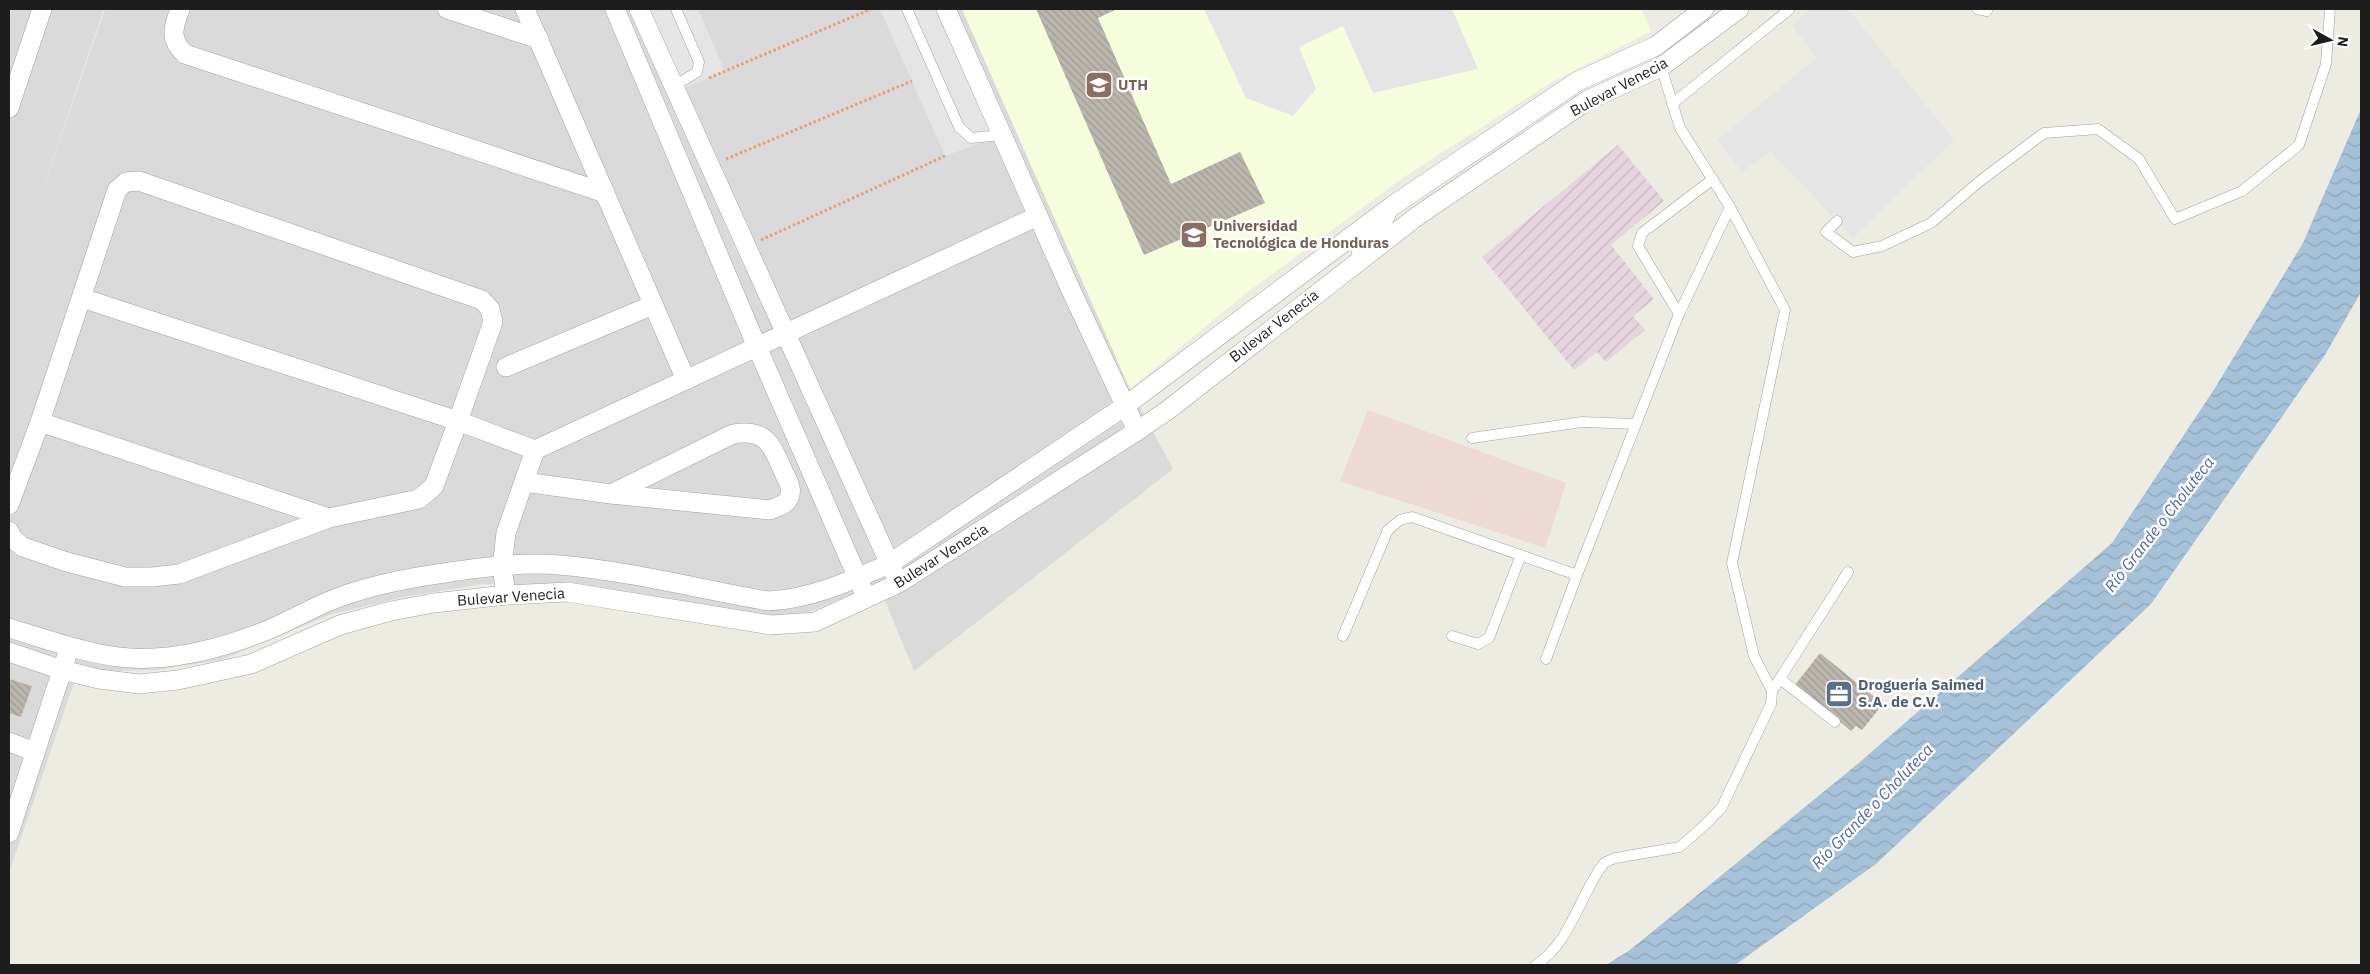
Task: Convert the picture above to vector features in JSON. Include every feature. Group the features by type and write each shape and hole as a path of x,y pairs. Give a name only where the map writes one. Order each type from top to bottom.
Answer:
{"street":[{"path":"10,104 42,9"},
{"path":"180,9 174,26 174,38 177,46 186,54 606,193"},
{"path":"448,9 539,39"},
{"path":"525,9 686,380"},
{"path":"615,9 757,347 867,600"},
{"path":"639,9 745,247 899,583"},
{"path":"946,9 1038,216 1137,431"},
{"name":"Bulevar Venecia","path":"9,628 70,647 119,657 153,657 184,654 268,630 334,599 381,586 430,575 502,566 558,564 768,601 789,600 807,596 858,578 889,564 1125,406 1392,206 1578,82 1656,46 1704,9"},
{"name":"Bulevar Venecia","path":"9,652 62,670 99,678 139,684 178,680 251,664 340,625 391,612 434,603 506,595 567,592 772,625 815,622 867,600 899,583 1137,431 1168,410 1416,216 1588,100 1661,67 1739,9"},
{"path":"9,505 40,422 116,190 126,182 139,181 482,300 490,309 493,322 434,486 428,494 419,499 329,518 179,574 152,577 125,577 67,562 23,547 13,540 9,531"},
{"path":"82,298 458,421 535,450 1038,216"},
{"path":"506,367 653,305"},
{"path":"40,422 329,518"},
{"path":"524,482 611,494 770,510 782,505 789,499 791,488 772,444 761,437 747,432 732,434 611,494"},
{"path":"506,595 502,566 506,533 535,450"},
{"path":"9,833 70,647"},
{"path":"9,742 35,752"}],"lane":[{"path":"675,89 697,72 699,62 676,9"},
{"path":"907,9 960,127 971,138 1002,135"},
{"path":"1672,104 1790,9"},
{"path":"1837,221 1826,232 1853,252 1882,246 1931,223 1980,181 2044,133 2098,129 2139,159 2175,219 2206,207 2242,191 2299,145 2326,64 2330,9"},
{"path":"1656,46 1680,128 1730,207 1785,310 1732,563 1754,656 1772,691"},
{"path":"1679,314 1638,246 1642,233 1712,179"},
{"path":"1359,260 1357,252 1361,244 1387,225 1392,217 1392,206"},
{"path":"1546,659 1679,314 1730,207"},
{"path":"1472,438 1582,422 1636,424"},
{"path":"1343,636 1388,530 1400,520 1412,517 1577,575"},
{"path":"1452,636 1478,644 1490,638 1521,555"},
{"path":"1536,965 1544,960 1564,935 1604,863 1615,858 1680,847 1722,807 1771,704 1772,691 1848,572"},
{"path":"1780,679 1835,722"}],"path":[{"path":"675,89 871,9"},
{"path":"709,166 912,81"},
{"path":"745,247 945,156"}],"shaded area":[{"path":"9,9 104,9 16,266 105,9 632,9 750,282 637,9 962,9 1130,389 1173,469 914,671 878,584 801,615 733,615 542,586 483,584 404,597 332,614 221,660 157,670 101,671 80,665 9,873"},
{"path":"639,9 698,9 725,71 676,92"},
{"path":"880,9 946,9 1002,135 945,156"},
{"name":"Universidad Tecnológica de Honduras","path":"962,9 1641,9 1651,31 1552,82 1407,175 1245,294 1130,389"},
{"path":"1204,9 1452,9 1478,69 1373,93 1343,26 1299,47 1316,89 1293,116 1246,98"},
{"path":"1811,9 1848,9 1954,140 1853,238 1771,152 1742,172 1717,140 1816,58 1792,25"},
{"path":"1618,145 1664,201 1611,245 1654,299 1633,316 1645,330 1606,362 1597,352 1574,370 1482,257"},
{"path":"1368,410 1566,483 1545,548 1340,481"}],"water":[{"name":"Río Grande o Choluteca","path":"2361,109 2361,292 2325,355 2151,604 1876,864 1735,965 1606,965 1630,950 1860,762 2112,543 2215,388 2303,243"}],"building":[{"name":"UTH","path":"1036,9 1117,9 1098,18 1171,184 1240,152 1265,203 1144,255"},
{"name":"Droguería Saimed S.A. de C.V.","path":"1820,653 1883,704 1862,730 1856,726 1851,731 1795,685"},
{"path":"9,679 32,686 21,717 9,713"}],"place":[{"name":"UTH","path":"1099,85"},
{"name":"Universidad Tecnológica de Honduras","path":"1194,235"},
{"name":"Droguería Saimed S.A. de C.V.","path":"1839,694"}]}
